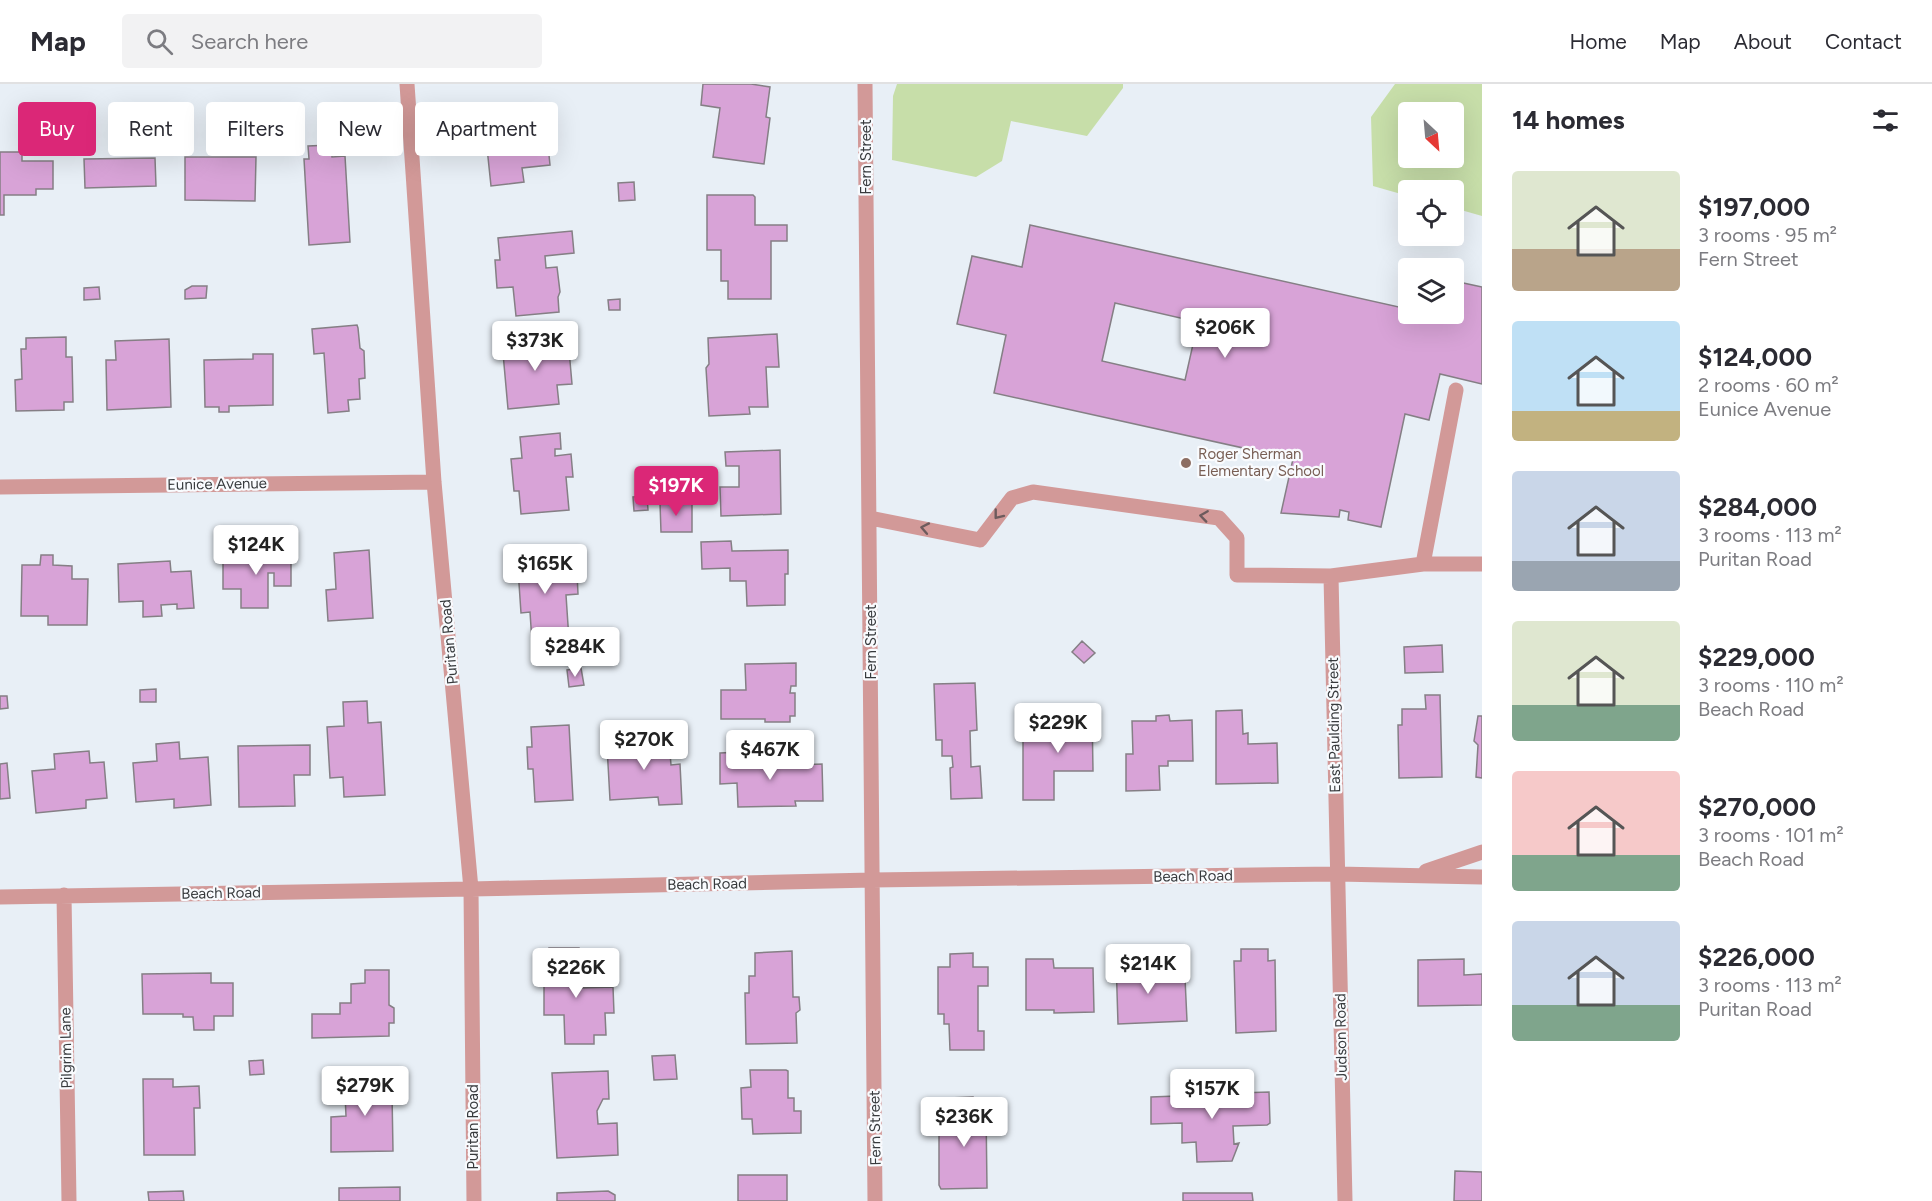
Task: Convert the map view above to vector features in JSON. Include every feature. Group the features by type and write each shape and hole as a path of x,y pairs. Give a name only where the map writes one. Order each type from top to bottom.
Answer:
{"street":[{"name":"Puritan Road","path":"407,84 434,482 471,889 474,1201"},
{"name":"Fern Street","path":"865,84 875,1201"},
{"path":"1423,564 1456,390"},
{"name":"Eunice Avenue","path":"0,487 434,482"},
{"path":"870,518 980,540 1012,498 1033,492 1219,518 1238,538 1237,574 1331,576 1423,564 1482,564"},
{"name":"East Paulding Street","path":"1331,576 1337,874"},
{"name":"Beach Road","path":"1415,875 1482,852"},
{"name":"Beach Road","path":"0,897 872,880 1337,874 1482,877"},
{"name":"Judson Road","path":"1337,874 1345,1201"},
{"name":"Pilgrim Lane","path":"64,895 69,1201"}],"green space":[{"path":"897,84 1123,84 1123,88 1087,136 1011,121 1002,161 976,177 892,160 893,96"},
{"path":"1395,84 1482,84 1482,216 1464,211 1464,180 1398,180 1398,193 1373,186 1371,117"}],"building":[{"path":"703,84 751,84 770,87 766,117 770,118 764,164 713,157 720,108 701,105"},
{"path":"308,146 317,146 317,156 345,156 350,242 309,245 304,159 309,159"},
{"path":"0,152 18,152 18,156 22,156 22,161 53,161 53,189 36,189 36,195 4,195 4,215 0,215"},
{"path":"488,156 549,156 550,165 522,168 524,182 491,186"},
{"path":"185,157 256,157 255,201 185,200"},
{"path":"155,158 156,186 85,188 84,159"},
{"path":"634,182 635,200 619,201 618,183"},
{"path":"707,195 753,195 755,197 755,225 787,225 787,241 771,241 771,299 728,299 728,281 721,281 721,250 707,250"},
{"path":"1030,225 1398,307 1398,324 1464,324 1464,283 1482,287 1482,384 1440,374 1429,420 1405,414 1381,527 1348,520 1349,512 1340,510 1339,517 1281,513 1293,459 994,393 1006,335 957,324 972,256 1022,267","holes":["1115,303 1198,322 1185,380 1102,361"]},
{"path":"572,231 574,253 545,256 546,268 557,267 560,292 559,312 516,316 513,287 497,288 495,260 500,260 498,238"},
{"path":"192,286 207,286 206,298 185,299 185,290"},
{"path":"99,287 100,299 84,300 84,288"},
{"path":"620,299 620,310 609,310 608,300"},
{"path":"357,325 360,348 364,351 365,378 359,379 360,399 348,400 349,411 328,413 324,353 314,354 312,329"},
{"path":"777,334 779,367 766,367 768,407 749,407 750,414 709,416 706,368 709,364 708,338"},
{"path":"66,337 66,357 72,357 73,402 64,402 64,410 16,411 15,380 22,379 21,349 26,349 26,338"},
{"path":"560,337 561,350 569,350 572,384 557,385 559,404 508,409 502,342"},
{"path":"169,339 171,407 107,410 106,360 116,360 115,341"},
{"path":"253,354 273,354 273,405 229,406 229,412 219,412 219,407 205,407 204,360 253,359"},
{"path":"560,433 561,449 555,449 555,456 571,454 573,477 566,477 569,510 521,514 519,491 514,491 511,459 522,458 520,437"},
{"path":"780,450 781,514 721,516 720,487 739,487 739,466 726,466 725,452"},
{"path":"647,496 648,510 634,511 633,497"},
{"path":"692,502 692,532 661,532 660,503"},
{"path":"731,541 732,551 788,550 785,605 747,606 746,581 730,581 730,568 702,569 701,542"},
{"path":"369,550 373,618 328,621 326,590 336,589 334,553"},
{"path":"240,552 291,553 291,586 274,586 274,573 268,573 268,608 241,608 241,589 223,589 223,556 240,556"},
{"path":"558,552 560,574 577,573 578,594 566,595 569,640 532,642 530,612 521,613 517,554"},
{"path":"41,555 53,555 53,565 72,566 72,579 88,579 87,625 48,625 48,616 21,616 22,565 40,565"},
{"path":"170,561 171,572 191,571 194,608 177,609 177,604 161,605 162,616 143,617 143,601 119,602 118,564"},
{"path":"1082,641 1095,653 1084,663 1072,652"},
{"path":"1442,645 1443,672 1405,673 1404,647"},
{"path":"796,663 796,686 791,686 790,693 795,693 795,716 790,716 790,722 765,722 765,719 721,719 721,690 746,690 745,664"},
{"path":"581,668 584,685 569,687 567,670"},
{"path":"975,683 977,730 970,731 971,767 980,766 982,798 951,799 952,756 942,756 942,740 936,740 934,684"},
{"path":"156,689 156,702 140,702 140,690"},
{"path":"1425,695 1440,695 1442,777 1399,778 1398,725 1402,725 1402,709 1426,709"},
{"path":"0,696 7,696 8,708 0,709"},
{"path":"367,701 368,723 381,722 385,795 344,797 343,777 330,778 327,727 344,726 343,702"},
{"path":"1092,710 1093,771 1054,771 1054,800 1023,800 1023,740 1057,740 1056,711"},
{"path":"1242,710 1243,734 1248,733 1248,744 1277,743 1278,783 1216,784 1216,711"},
{"path":"1169,715 1170,721 1192,720 1193,761 1168,761 1168,766 1159,766 1160,790 1126,791 1126,754 1133,754 1132,721 1156,721 1156,716"},
{"path":"1478,716 1482,716 1482,778 1476,777 1478,745 1474,741"},
{"path":"569,725 573,800 535,802 533,769 528,769 527,747 532,747 531,727"},
{"path":"655,734 656,742 669,741 671,765 680,764 682,804 659,805 658,797 610,800 607,746 622,745 622,736"},
{"path":"179,742 180,759 208,757 211,805 174,808 174,799 136,802 133,763 157,761 156,744"},
{"path":"310,745 310,775 294,775 295,806 239,807 238,746"},
{"path":"89,751 90,763 104,762 107,798 86,800 86,808 36,813 32,771 55,769 54,754"},
{"path":"765,751 765,766 822,764 823,801 795,801 796,806 738,807 737,783 720,784 720,753"},
{"path":"7,763 10,798 0,799 0,764"},
{"path":"549,948 579,948 580,988 613,987 614,1013 605,1013 606,1035 594,1035 594,1044 565,1044 564,1015 544,1015 544,984 550,984"},
{"path":"1241,949 1268,949 1268,961 1275,960 1276,1031 1236,1033 1234,961 1241,961"},
{"path":"792,951 793,997 799,997 800,1010 796,1013 797,1043 746,1044 745,993 749,993 749,976 755,976 755,953"},
{"path":"973,953 973,967 988,967 988,986 978,986 978,1031 984,1031 984,1050 950,1050 949,1024 944,1024 944,1014 938,1014 938,967 950,967 950,954"},
{"path":"1148,957 1149,980 1185,978 1187,1021 1118,1024 1116,959"},
{"path":"1026,959 1053,959 1054,968 1093,968 1094,1012 1054,1013 1054,1010 1026,1010"},
{"path":"1464,959 1464,975 1482,974 1482,1005 1418,1006 1418,960"},
{"path":"365,970 389,970 389,1005 394,1008 394,1023 389,1023 389,1036 312,1038 312,1014 340,1014 340,1003 351,1003 351,984 365,983"},
{"path":"211,973 211,983 233,983 233,1016 214,1016 214,1030 194,1030 193,1017 183,1017 183,1014 143,1014 142,974"},
{"path":"675,1055 677,1079 654,1080 652,1056"},
{"path":"263,1060 264,1074 250,1075 249,1061"},
{"path":"750,1070 788,1071 788,1098 794,1098 794,1111 801,1111 801,1133 753,1134 752,1119 742,1119 741,1088 751,1087"},
{"path":"608,1071 609,1099 603,1099 597,1111 598,1124 617,1123 618,1155 557,1158 552,1073"},
{"path":"384,1072 385,1093 392,1093 393,1151 331,1152 331,1117 346,1116 345,1094 352,1094 352,1073"},
{"path":"143,1079 173,1079 173,1087 199,1086 200,1108 194,1108 195,1155 144,1155"},
{"path":"1269,1092 1270,1123 1233,1126 1234,1144 1239,1143 1232,1161 1197,1162 1196,1142 1182,1143 1182,1123 1151,1124 1151,1097 1230,1094 1234,1097 1238,1093"},
{"path":"973,1097 973,1110 986,1110 987,1188 941,1189 939,1185 939,1133 950,1133 949,1098"},
{"path":"1455,1171 1482,1172 1482,1201 1454,1201"},
{"path":"738,1175 787,1175 787,1201 738,1201"},
{"path":"400,1187 400,1201 339,1201 339,1188"},
{"path":"183,1191 184,1201 149,1201 148,1192"},
{"path":"608,1191 615,1195 615,1201 557,1201 557,1193"},
{"path":"1183,1193 1252,1193 1253,1201 1183,1201"}],"place":[{"name":"Roger Sherman Elementary School","path":"1186,463"}]}
